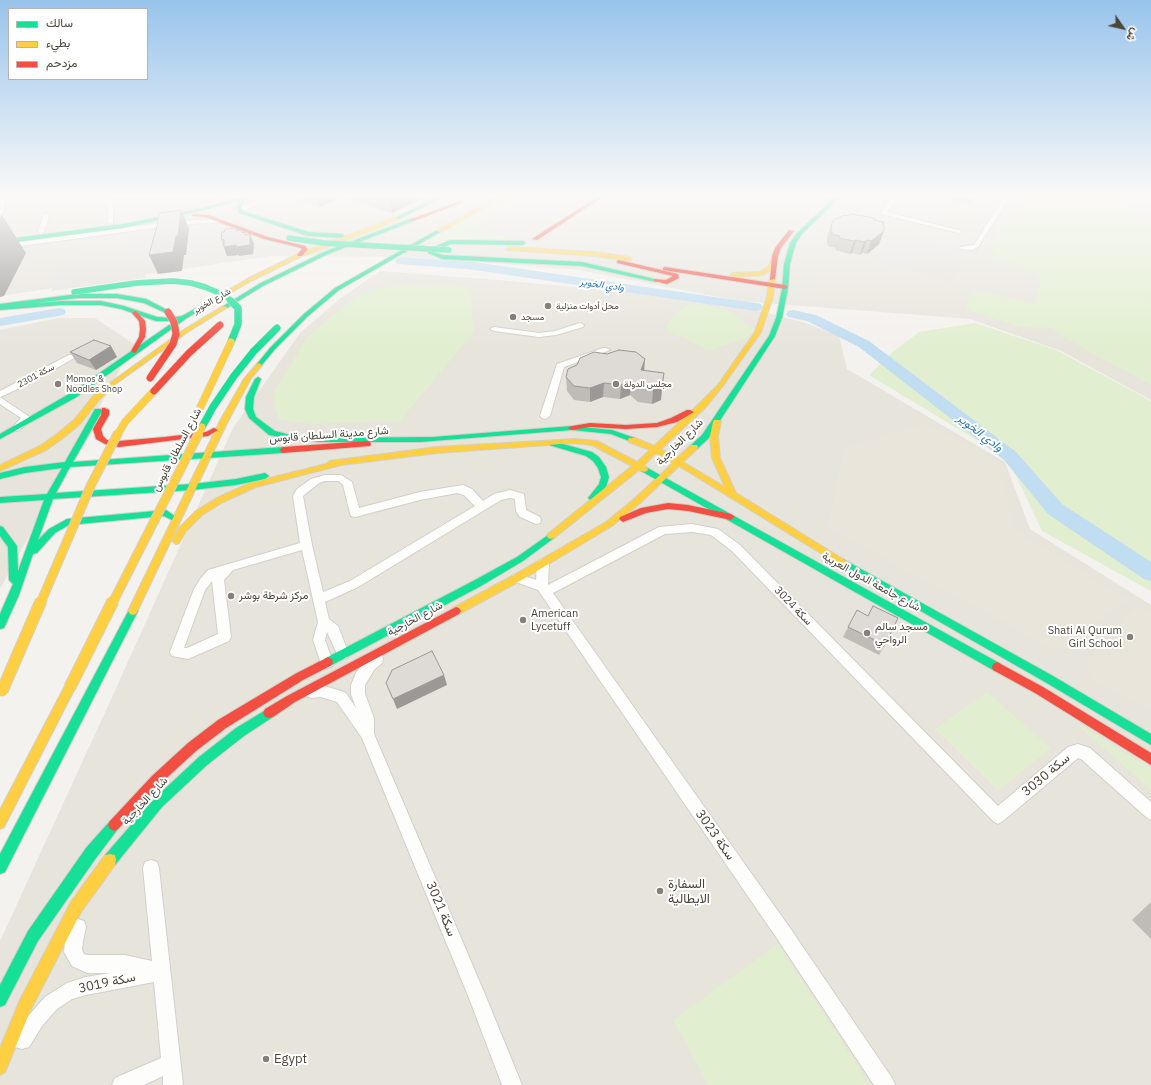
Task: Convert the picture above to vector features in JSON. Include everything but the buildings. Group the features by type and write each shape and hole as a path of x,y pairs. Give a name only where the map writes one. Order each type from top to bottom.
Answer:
{"main road":[{"path":"297,248 301,251 317,248"},
{"path":"0,468 43,448 60,436 77,422 97,397 112,384 186,330 262,285 298,266 342,248"},
{"path":"125,422 189,353 220,325 247,305 280,284 317,265 357,248"},
{"path":"294,314 323,291 355,270 398,248"},
{"path":"0,867 139,600 224,421 247,379 306,315 337,290 356,277 410,248"},
{"path":"437,248 431,251 431,253 442,257 582,264 667,282 676,278 676,275 671,273 618,262"},
{"path":"442,248 595,254 771,283 785,288"},
{"path":"446,248 576,257 732,277 764,289 770,297"},
{"name":"شارع الخارجية","path":"0,1000 33,936 90,853 128,809 156,780 187,752 222,724 253,704 327,662 478,584 520,559 573,520 638,466 703,405 720,386 758,332 770,297 775,256 780,248"},
{"name":"شارع الخارجية","path":"0,1067 26,1005 76,907 127,838 158,803 203,761 240,732 300,694 517,578 609,524 636,502 706,437 764,349 779,318 792,248"},
{"name":"شارع الخوير","path":"0,437 72,396 185,317 301,251"},
{"path":"732,277 755,275 765,272 770,267 775,256"},
{"path":"0,305 136,283 173,281 191,283 221,293 232,300 238,308 238,324 230,346 195,417"},
{"path":"0,305 53,298 102,295 117,296 146,301 163,308 168,312 174,322 176,334 173,344 143,389 115,438 91,485 1,693"},
{"path":"0,305 101,303 122,307 135,313 156,319 164,320 185,317"},
{"path":"130,355 142,337 142,321 135,313"},
{"name":"شارع السلطان قابوس","path":"0,822 70,687 161,505 213,407 234,376 254,351 280,326"},
{"path":"282,340 256,383 250,397 249,409 253,418 261,426 272,433 294,438 349,441 433,440"},
{"path":"0,625 14,595 50,496 66,465 104,400 129,371"},
{"path":"727,376 743,381"},
{"path":"104,400 106,415 98,429 99,436 106,442 126,443 208,434 224,421"},
{"path":"572,428 590,425 626,427 657,425 674,420 703,405"},
{"path":"717,421 714,445 716,458 732,493"},
{"name":"شارع مدينة السلطان قابوس","path":"0,476 25,470 66,465 433,440 572,428 612,432 656,450"},
{"path":"161,505 179,448 189,429"},
{"path":"0,500 192,487 236,482 292,469 437,450 575,441 594,443 638,466"},
{"path":"552,443 589,454 596,459 602,467 604,477 603,485 573,520"},
{"name":"شارع جامعة الدول العربية","path":"656,450 732,493 826,553 1049,679 1151,740"},
{"path":"139,600 151,588 182,529 199,513 220,500 253,485 343,462"},
{"name":"شارع جامعة الدول العربية","path":"638,466 1040,690 1151,759"},
{"path":"609,524 644,510 668,506 688,508 731,517"},
{"path":"21,573 42,541 52,531 66,522 166,513 171,515 175,524"},
{"path":"0,529 12,546 14,558 14,595"}],"street":[{"path":"961,248 973,248"},
{"path":"494,329 538,335 556,333 580,325"},
{"path":"545,416 560,366 606,350"},
{"name":"سكة 2301","path":"0,394 26,382 72,357"},
{"path":"0,400 26,418 17,428"},
{"path":"327,662 320,640 324,622 306,545 298,496 301,491 307,486 325,478 342,478 348,484 355,513 420,496 457,489 463,489 468,492 482,506"},
{"path":"319,599 354,584 498,496 510,494 517,495 521,500 521,511 536,520"},
{"name":"سكة 3024","path":"543,590 663,530 692,528 714,532 736,548 998,816"},
{"path":"229,567 220,574 218,580 225,637 188,654 176,652 205,581 212,573 229,567 306,545"},
{"path":"517,578 543,590 543,563"},
{"name":"سكة 3023","path":"543,590 784,934 885,1085"},
{"path":"324,622 334,630 343,654"},
{"name":"سكة 3021","path":"367,734 367,718 358,694 358,686 361,678 369,666 396,643"},
{"name":"سكة 3021","path":"300,694 321,691 341,697 367,734 478,998 512,1085"},
{"name":"سكة 3030","path":"998,816 1073,752 1078,750 1085,753 1151,812"},
{"path":"151,868 173,1085"},
{"name":"سكة 3019","path":"97,877 82,912 74,941 73,952 78,960 87,964 125,964 162,972"},
{"name":"سكة 3019","path":"0,1079 19,1045 36,1020 51,1003 67,992 86,986 162,972"},
{"path":"122,1085 171,1063"}],"shaded area":[{"path":"0,248 1151,248 1151,400 1061,351 970,319 739,301 579,270 415,257 271,256 0,296"},
{"path":"124,248 151,248 145,278 51,291 60,270 120,261"},
{"path":"191,248 219,248 219,262 189,267"},
{"path":"882,248 966,248 972,249 952,282 871,261"},
{"path":"119,251 117,261 60,269 63,259"},
{"path":"380,271 488,279 672,296 756,310 806,323 839,336 847,369 1005,462 1030,529 1151,605 1151,1085 0,1085 0,941 233,428 300,333 341,298"},
{"path":"58,318 95,318 134,344 0,589 0,330"},
{"path":"928,423 998,462 1015,529 1128,600 1056,650 828,528 844,448"},
{"name":"Shati Al Qurum Girl School","path":"1137,606 1151,613 1151,711 1093,679 1086,662"}],"green space":[{"path":"993,248 1151,248 1151,385 1088,351 1050,328 1016,326 966,309 970,295 981,291 1035,304 1041,280 1032,272 996,258"},
{"path":"394,285 456,285 470,287 474,332 400,421 311,424 279,419 275,408 274,391 309,335 354,298 370,291"},
{"path":"696,304 728,310 754,330 745,339 707,350 665,329 674,315 684,306"},
{"path":"975,323 1056,350 1151,401 1151,591 1042,531 1008,459 869,375 894,351 919,332"},
{"path":"987,692 1051,748 998,791 935,729"},
{"path":"1072,720 1151,769 1151,790"},
{"path":"778,944 870,1085 708,1085 673,1020"}],"waterway":[{"name":"وادي الخوير","path":"401,261 467,265 756,307"},
{"name":"وادي الخوير","path":"0,322 59,312"},
{"name":"وادي الخوير","path":"793,314 811,318 864,344 1010,456 1055,509 1151,573"}],"traffic: fast":[{"path":"225,307 261,285 340,248"},
{"path":"407,248 449,250"},
{"path":"259,365 273,348 306,315 337,289 410,248"},
{"path":"437,248 431,251 431,253 442,257 582,264 656,280"},
{"path":"694,447 705,437 772,336 779,318 785,289 787,264 792,248"},
{"path":"74,292 136,283 173,281 191,283 205,287 226,296 238,308 238,324 231,342"},
{"path":"0,306 78,296 117,296 146,301 168,312"},
{"path":"0,437 72,396 185,317 214,300"},
{"path":"0,308 61,303 101,303 122,307 156,319 171,320 181,318"},
{"path":"202,427 213,407 234,376 254,351 277,328"},
{"path":"258,379 250,397 249,409 253,418 272,433 294,438 320,440 433,439"},
{"path":"0,625 14,595 50,496 98,411"},
{"path":"420,440 572,428 612,432 632,440"},
{"path":"552,443 589,454 596,459 602,467 605,477 603,485 592,498"},
{"path":"0,476 25,470 66,465 283,450"},
{"path":"644,469 997,667"},
{"path":"0,500 192,487 236,482 265,476"},
{"path":"34,551 52,531 67,522 166,513 172,517"},
{"path":"0,529 12,546 14,580"},
{"path":"328,662 478,583 520,559 551,536"},
{"path":"843,563 1049,679 1151,740"},
{"path":"0,867 133,611"},
{"path":"110,860 158,803 203,761 240,732 269,713"},
{"path":"0,1000 33,936 91,853 114,825"}],"traffic: slow":[{"path":"214,300 249,280 300,255 320,248"},
{"path":"509,249 595,254 629,259"},
{"path":"733,275 761,274 771,267 775,257"},
{"path":"551,536 638,466 703,405 720,386 758,332 770,297 772,279"},
{"path":"0,468 43,448 60,436 77,422 97,397 112,384 187,330 225,307"},
{"path":"200,408 231,342"},
{"path":"133,611 224,421 247,379 259,365"},
{"path":"2,691 91,485 115,438 125,422 154,391"},
{"path":"717,422 714,436 716,458 732,493"},
{"path":"70,687 161,505 202,427"},
{"path":"632,440 656,450 695,472 843,563"},
{"path":"330,464 437,450 575,441 594,443 644,469"},
{"path":"456,611 517,578 609,524 636,502 694,447"},
{"path":"176,541 183,529 199,513 220,500 253,485 343,462"},
{"path":"0,823 70,687"},
{"path":"0,1067 25,1005 76,907 110,860"}],"traffic: jam":[{"path":"300,255 305,249 304,248"},
{"path":"772,279 775,256 778,248"},
{"path":"619,262 676,275 676,278 667,282 656,280"},
{"path":"665,269 785,287"},
{"path":"150,378 173,344 176,334 174,322 168,312"},
{"path":"134,351 142,337 143,329 142,321 135,313"},
{"path":"154,391 189,353 220,325"},
{"path":"105,410 105,415 97,429 99,437 105,442 119,444 165,439 208,434 214,430"},
{"path":"572,428 590,425 626,427 657,425 674,420 690,412"},
{"path":"283,450 367,444"},
{"path":"623,519 644,510 668,506 688,508 731,517"},
{"path":"269,713 291,699 456,611"},
{"path":"114,825 156,780 192,747 222,724 299,677 328,662"},
{"path":"997,667 1039,690 1151,759"}],"place":[{"name":"محل أدوات منزلية","path":"548,306"},
{"name":"مسجد","path":"513,317"},
{"name":"Momos & Noodles Shop","path":"58,384"},
{"name":"مجلس الدولة","path":"616,384"},
{"name":"مركز شرطة بوشر","path":"231,596"},
{"name":"American Lycetuff","path":"523,620"},
{"name":"مسجد سالم الرواحي","path":"867,633"},
{"name":"Shati Al Qurum Girl School","path":"1130,637"},
{"name":"السفارة الايطالية","path":"660,891"},
{"name":"Egypt","path":"266,1059"}]}
